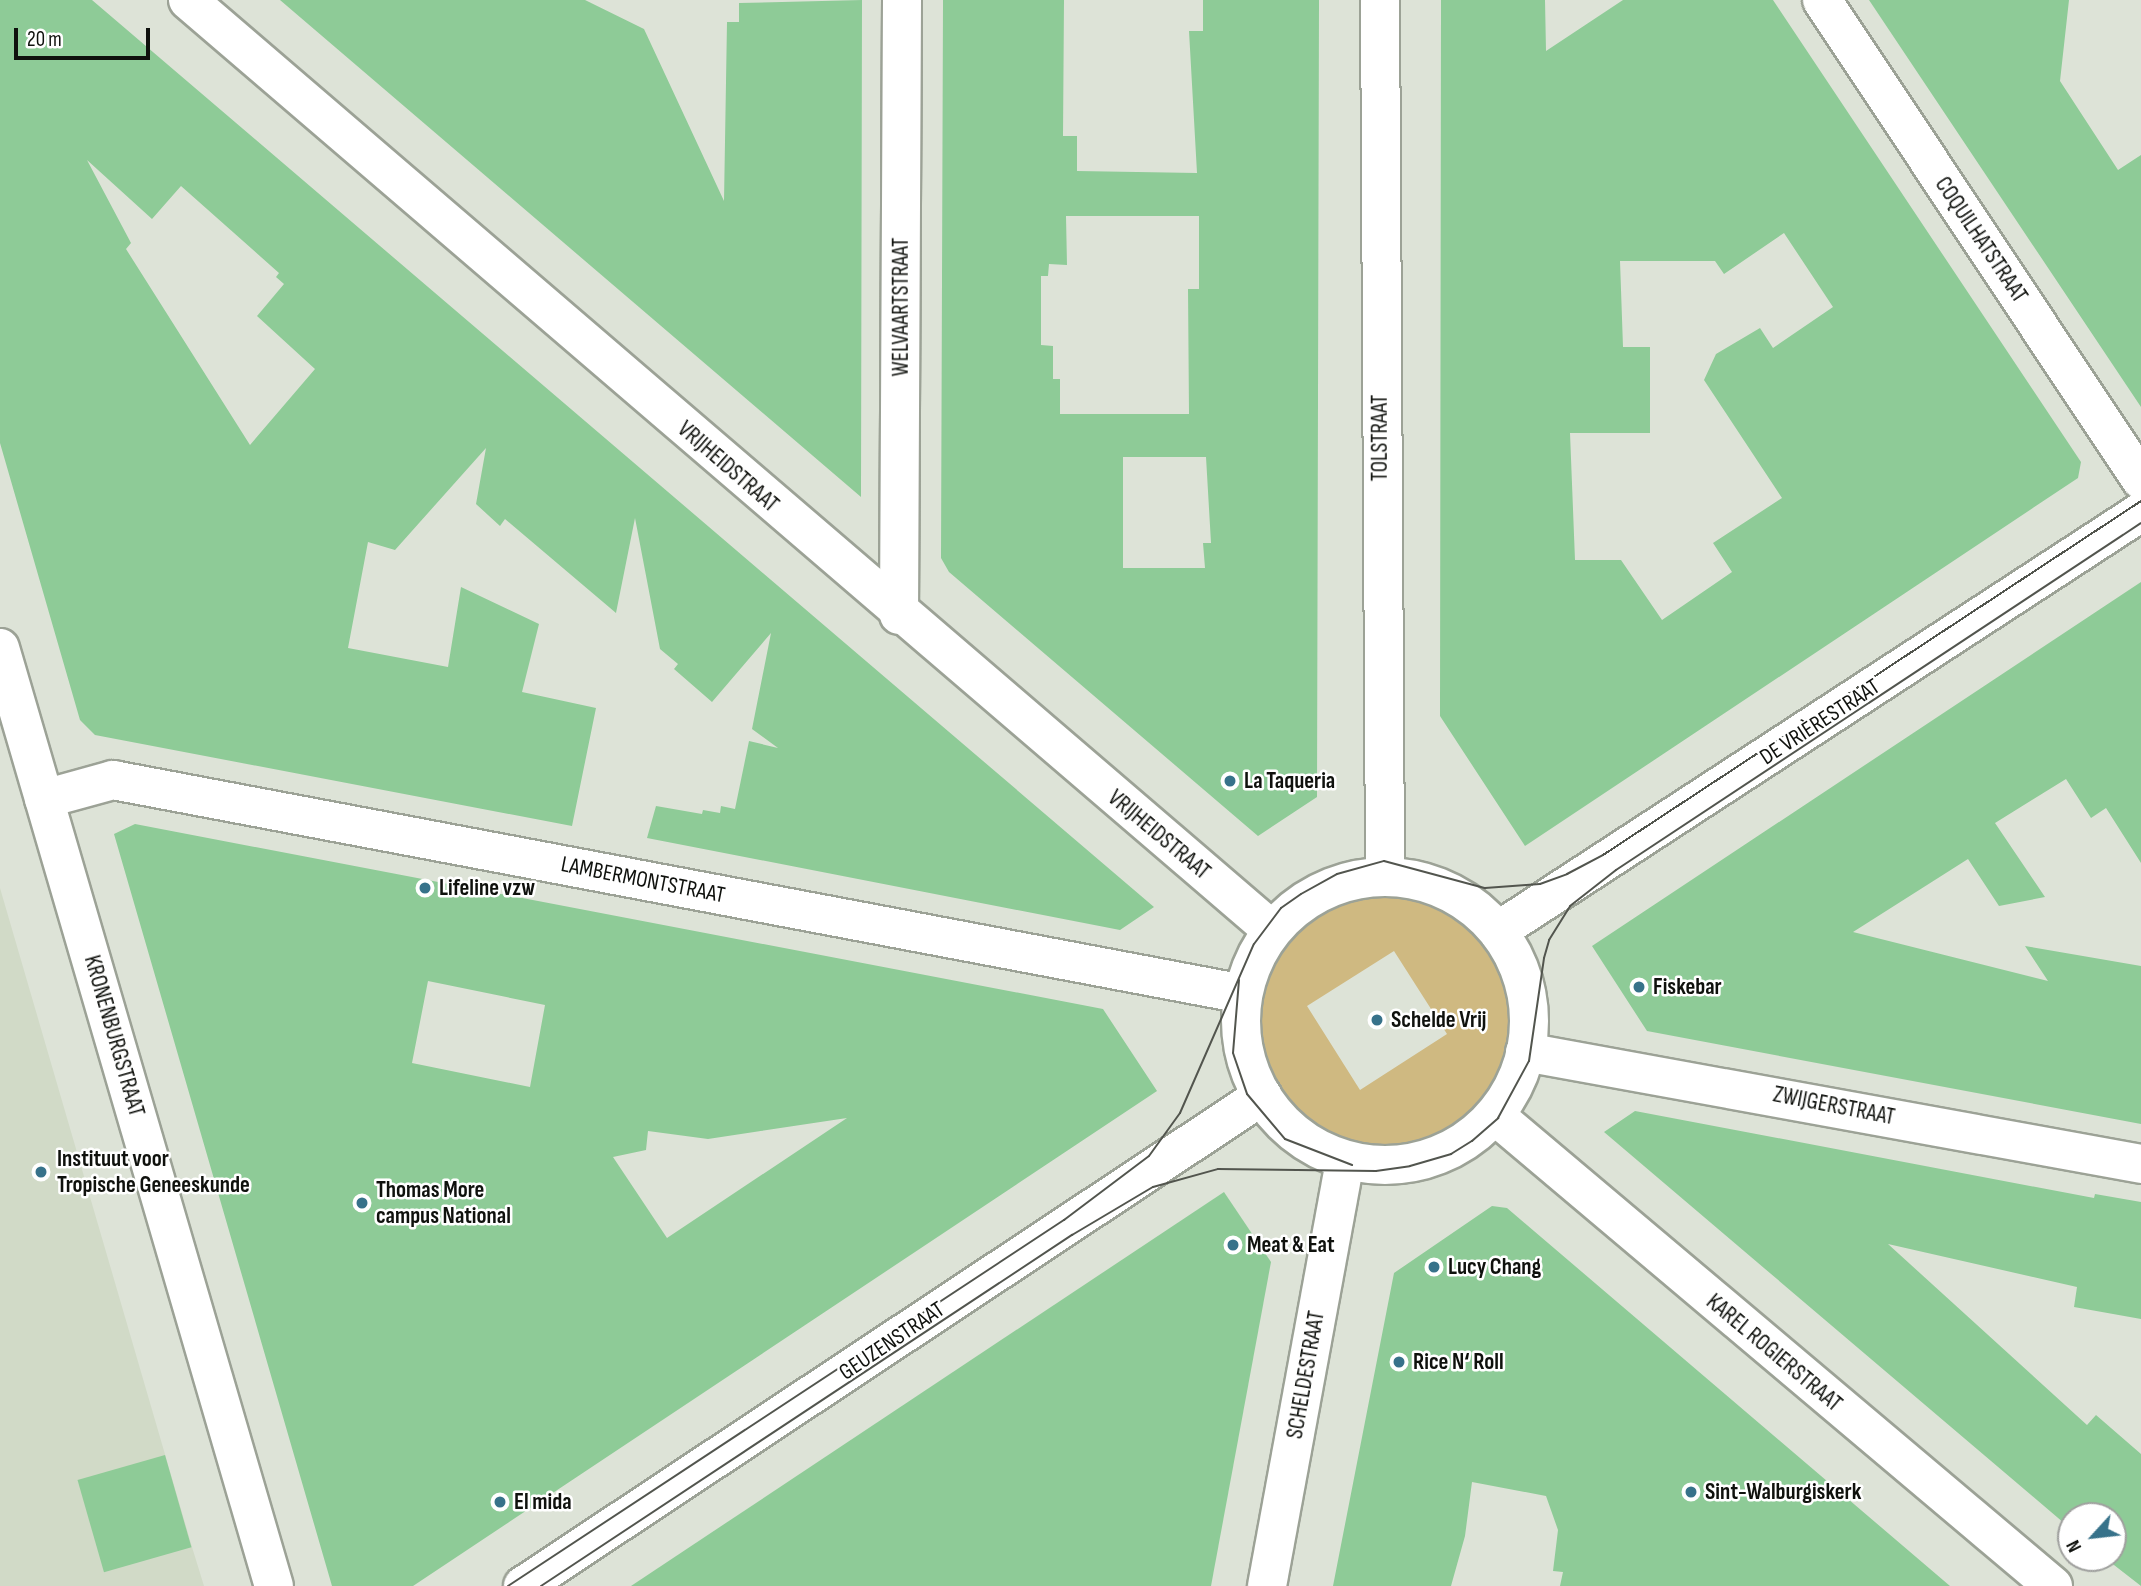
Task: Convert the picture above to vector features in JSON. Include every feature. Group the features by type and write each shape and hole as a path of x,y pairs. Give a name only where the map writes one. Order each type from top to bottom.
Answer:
{"street":[{"name":"VRIJHEIDSTRAAT","path":"188,0 900,615 1272,930"},
{"name":"WELVAARTSTRAAT","path":"900,615 902,0"},
{"name":"TOLSTRAAT","path":"1380,0 1385,876"},
{"name":"COQUILHATSTRAAT","path":"1822,0 2141,480"},
{"name":"DE VRIÈRESTRAAT","path":"1498,932 2141,512"},
{"name":"KRONENBURGSTRAAT","path":"0,648 274,1586"},
{"name":"LAMBERMONTSTRAAT","path":"44,799 113,780 1243,993"},
{"path":"1385,876 1423,882 1459,897 1498,932 1525,989 1525,1052 1498,1118 1442,1153 1410,1163 1345,1163 1297,1135 1262,1096 1243,1046 1243,993 1254,960 1272,930 1290,911 1334,885 1385,876"},
{"name":"ZWIJGERSTRAAT","path":"1525,1052 2141,1164"},
{"name":"GEUZENSTRAAT","path":"523,1586 1262,1096"},
{"name":"KAREL ROGIERSTRAAT","path":"1498,1118 2053,1586"},
{"name":"SCHELDESTRAAT","path":"1267,1586 1345,1163"}],"shaded area":[{"path":"1376,882 1437,894 1466,911 1488,934 1505,962 1515,994 1518,1027 1511,1059 1497,1089 1477,1115 1451,1135 1421,1148 1389,1153 1356,1151 1325,1141 1299,1125 1278,1104 1262,1079 1247,1021 1249,991 1274,937 1319,898","holes":["1394,951 1447,1034 1360,1090 1307,1006"]},
{"name":"Instituut voor Tropische Geneeskunde","path":"0,888 192,1547 204,1586 0,1586"}],"building":[{"path":"0,0 92,0 1154,907 1120,930 647,838 656,806 702,814 703,810 720,813 721,806 735,809 749,741 778,748 752,729 771,633 712,702 674,669 678,664 660,649 635,518 616,613 505,519 500,526 476,504 486,448 395,550 368,542 348,648 448,667 461,587 539,624 522,692 596,708 572,826 95,735 80,720 0,443","holes":["87,160 152,219 181,186 279,273 276,277 284,284 257,316 315,369 250,445 126,249 131,243"]},
{"path":"280,0 585,0 644,29 724,201 727,22 739,22 739,3 862,0 861,497"},
{"path":"943,0 1064,0 1063,136 1077,136 1077,171 1197,173 1189,31 1203,31 1203,0 1319,0 1317,797 1258,836 949,572 941,558","holes":["1066,216 1199,216 1199,289 1188,289 1189,414 1060,414 1060,379 1053,379 1053,346 1041,345 1041,276 1048,276 1049,264 1067,265","1123,457 1206,457 1211,543 1203,543 1205,568 1123,568"]},
{"path":"1441,0 1545,0 1546,51 1623,0 1773,0 2081,462 2078,478 1525,846 1440,716","holes":["1784,233 1833,307 1773,348 1760,328 1716,354 1704,380 1782,498 1713,543 1732,572 1662,620 1621,560 1575,560 1570,433 1650,433 1650,347 1623,347 1620,261 1715,261 1724,274"]},
{"path":"1869,0 2069,0 2060,81 2118,170 2141,155 2141,407"},
{"path":"2141,582 2141,863 2106,808 2091,818 2066,779 1995,823 2045,897 1999,906 1968,859 1853,932 2048,981 2025,946 2141,966 2141,1124 1647,1031 1592,946"},
{"path":"135,824 1103,1009 1157,1091 413,1586 332,1586 114,834","holes":["428,981 545,1005 530,1087 412,1063","847,1118 667,1238 613,1157 646,1150 648,1131 708,1139"]},
{"path":"1635,1111 2094,1198 2095,1194 2141,1202 2141,1319 2074,1307 2077,1287 1888,1244 2087,1425 2096,1415 2141,1454 2141,1586 2123,1572 2127,1572 2127,1502 2057,1502 2057,1517 1604,1132"},
{"path":"1224,1192 1271,1262 1211,1586 631,1586"},
{"path":"1492,1206 1507,1208 1950,1586 1560,1586 1563,1572 1553,1571 1558,1530 1546,1496 1472,1482 1465,1536 1451,1586 1333,1586 1394,1273"},
{"path":"165,1455 191,1547 104,1572 78,1480"}],"tram line":[{"path":"508,1586 1064,1220 1149,1156 1180,1113 1254,944 1281,908 1301,894 1337,874 1384,861 1485,888 1540,884 1567,874 1603,855 2141,501"},
{"path":"541,1586 1072,1235 1153,1187 1218,1169 1376,1171 1410,1166 1451,1154 1472,1141 1498,1118 1529,1061 1544,958 1549,940 1570,906 1616,870 2141,523"},
{"path":"1239,980 1233,1053 1247,1094 1285,1139 1352,1165"}],"place":[{"name":"La Taqueria","path":"1230,781"},
{"name":"Lifeline vzw","path":"425,888"},
{"name":"Fiskebar","path":"1639,987"},
{"name":"Schelde Vrij","path":"1377,1020"},
{"name":"Instituut voor Tropische Geneeskunde","path":"41,1172"},
{"name":"Thomas More campus National","path":"362,1203"},
{"name":"Meat & Eat","path":"1233,1245"},
{"name":"Lucy Chang","path":"1434,1267"},
{"name":"Rice N‘ Roll","path":"1399,1362"},
{"name":"Sint-Walburgiskerk","path":"1691,1492"},
{"name":"El mida","path":"500,1502"}]}
